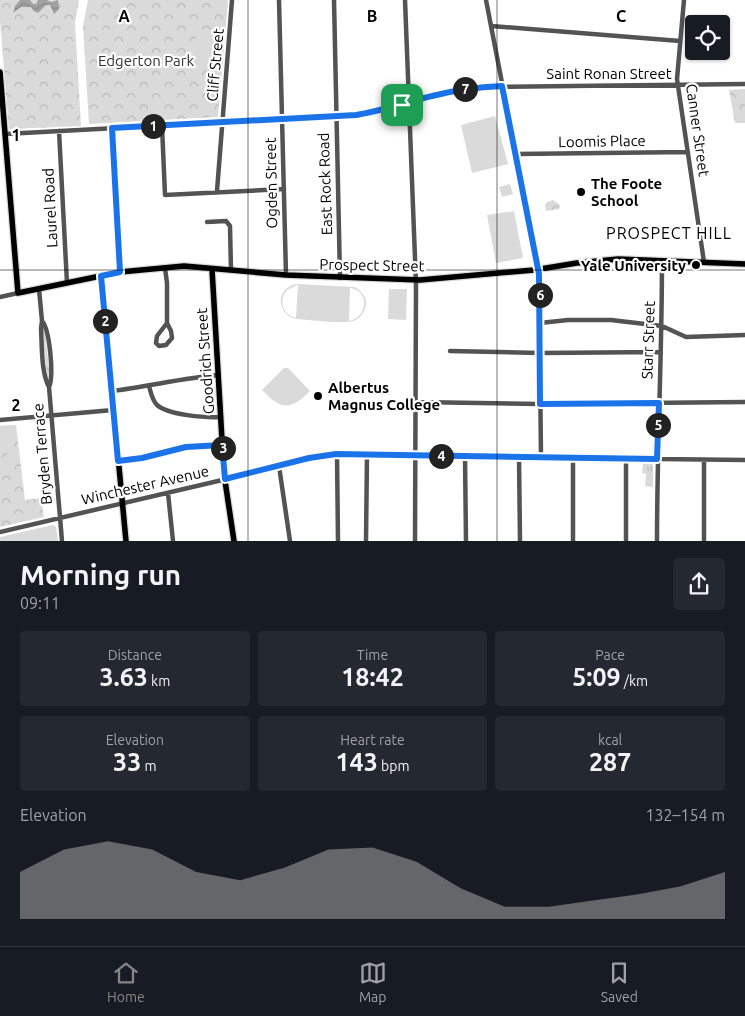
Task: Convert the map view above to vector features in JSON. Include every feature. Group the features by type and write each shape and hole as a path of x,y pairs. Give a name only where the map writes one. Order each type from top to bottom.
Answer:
{"main road":[{"path":"0,72 18,293"},
{"name":"Prospect Street","path":"18,293 120,272 184,266 286,275 416,280 538,270 610,259 745,264"},
{"name":"Goodrich Street","path":"212,268 222,445 234,541"},
{"path":"101,276 126,541"}],"street":[{"name":"Cliff Street","path":"217,192 232,0"},
{"name":"Ogden Street","path":"279,0 286,275"},
{"name":"East Rock Road","path":"334,0 340,278"},
{"path":"406,0 416,280 415,541"},
{"path":"486,0 538,270 541,457"},
{"name":"Canner Street","path":"684,0 678,85 704,262"},
{"path":"491,26 680,41"},
{"name":"Saint Ronan Street","path":"5,134 336,116 375,112 455,91 502,86 745,84"},
{"path":"162,126 165,194 284,189"},
{"path":"112,128 120,272"},
{"name":"Laurel Road","path":"59,131 68,283"},
{"name":"Loomis Place","path":"516,154 688,152"},
{"path":"207,222 226,221 230,226 231,270"},
{"name":"Starr Street","path":"657,541 662,260"},
{"path":"165,268 167,323 172,338 166,345 159,346 156,343 156,338 167,323"},
{"name":"Bryden Terrace","path":"39,289 42,322 48,332 52,378 49,387 62,541"},
{"name":"Prospect Street","path":"0,297 18,293"},
{"path":"540,323 568,320 611,320 662,326 686,337 745,335"},
{"path":"450,351 540,353 661,352"},
{"path":"111,391 218,375"},
{"path":"149,386 154,401 166,410 221,417"},
{"path":"416,402 540,404 745,402"},
{"path":"0,420 113,410"},
{"path":"118,461 142,458 186,447 222,445"},
{"path":"336,454 338,541"},
{"name":"Winchester Avenue","path":"0,532 336,454 745,460"},
{"path":"366,541 367,455"},
{"path":"465,456 466,541"},
{"path":"519,457 520,541"},
{"path":"573,458 573,541"},
{"path":"626,459 626,541"},
{"path":"704,460 704,541"},
{"path":"279,466 290,541"},
{"path":"168,492 173,541"}],"green space":[{"path":"0,0 79,0 75,23 81,126 9,129"},
{"name":"Edgerton Park","path":"88,0 228,0 218,117 89,124 83,26"},
{"path":"201,30 225,30 222,71 208,72 207,68 195,69 196,36"},
{"path":"745,89 745,123 735,123 729,90"},
{"path":"495,116 508,164 472,173 461,125"},
{"path":"510,184 513,194 502,197 499,187"},
{"path":"553,200 560,205 559,209 546,211 545,205"},
{"path":"514,211 523,258 496,263 487,215"},
{"path":"297,284 355,287 365,298 365,309 358,318 348,322 296,319 284,312 282,307 281,301 282,295 290,286","holes":["298,285 296,318 287,313 282,303 287,290","350,288 361,294 364,304 360,315 349,321"]},
{"path":"389,289 407,289 406,320 388,319"},
{"path":"42,329 45,329 49,381 47,379"},
{"path":"284,368 288,368 310,391 297,402 286,406 269,397 262,390"},
{"path":"11,425 12,443 0,444 0,426"},
{"path":"16,425 25,500 41,498 44,517 0,527 0,426"},
{"path":"17,449 18,464 8,465 7,450"},
{"path":"643,464 653,464 653,487 645,486 646,474 642,473"},
{"path":"53,525 56,527 58,541 0,541 0,537"}],"water":[{"path":"20,0 30,0 33,4 36,4 38,0 51,2 58,0 59,9 54,14 50,5 46,5 38,13 31,7 21,7 13,13 15,6"}],"place":[{"name":"The Foote School","path":"581,192"},
{"name":"Yale University","path":"696,265"},
{"name":"Albertus Magnus College","path":"318,396"}],"district":[{"name":"PROSPECT HILL","path":"669,233"}],"route":[{"path":"502,86 539,274 540,404 659,403 657,459 329,454 225,479 222,445 186,447 142,458 118,461 101,276 120,272 112,128 350,115 375,112 402,105 433,95 502,86"}]}
